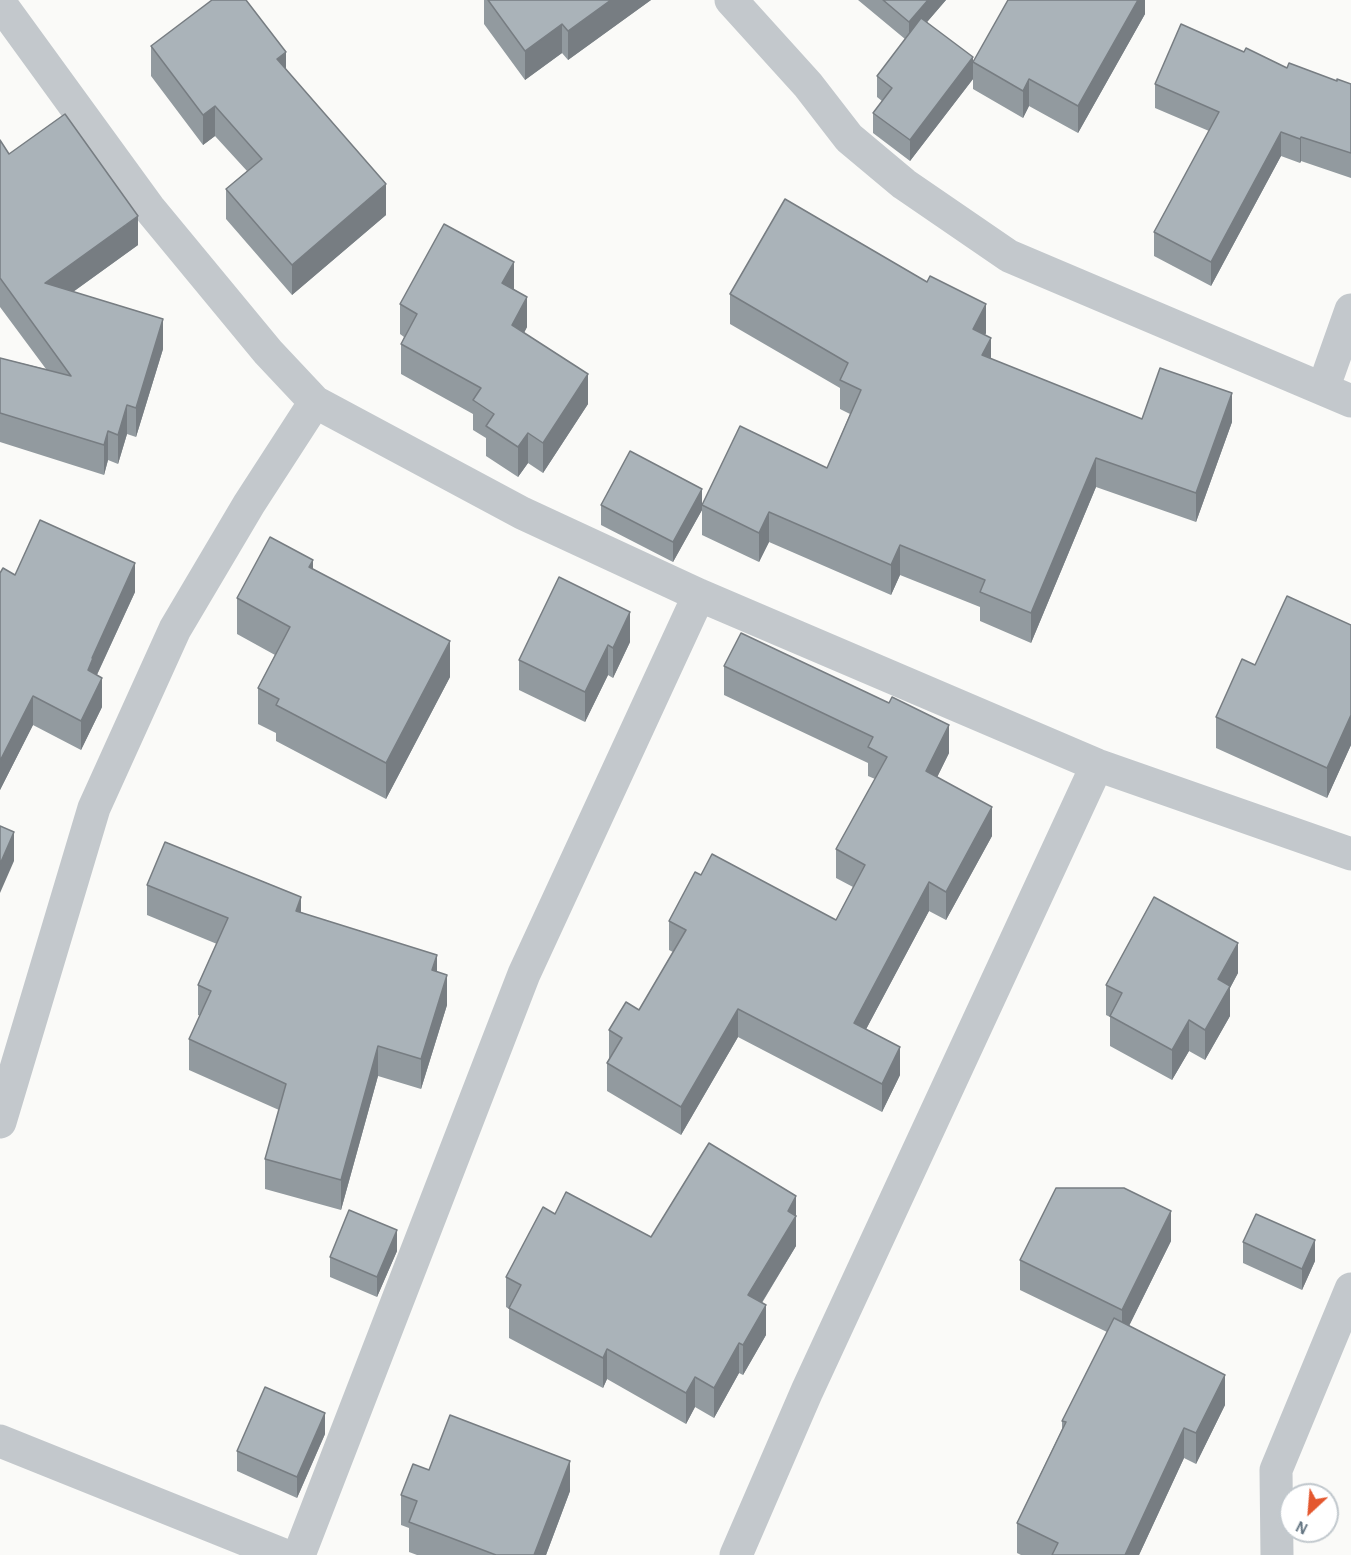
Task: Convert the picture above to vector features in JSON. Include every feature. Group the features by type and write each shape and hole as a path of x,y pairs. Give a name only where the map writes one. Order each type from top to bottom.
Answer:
{"street":[{"path":"731,0 808,85 849,138 904,184 1009,256 1337,395 1351,310"},
{"path":"0,3 149,208 268,352 315,402 522,513 699,595 1097,765 1351,854"},
{"path":"0,1122 94,808 175,629 249,504 315,402"},
{"path":"299,1555 524,974 699,595"},
{"path":"736,1555 807,1391 1097,765"},
{"path":"1277,1555 1276,1470 1351,1289"},
{"path":"0,1441 284,1555"}],"building":[{"path":"212,0 246,0 286,52 277,59 386,184 292,265 226,189 262,159 215,106 203,115 151,46"},
{"path":"488,0 611,0 568,31 562,24 525,51"},
{"path":"883,0 928,0 909,22"},
{"path":"1008,0 1138,0 1078,106 1029,79 1023,91 973,62"},
{"path":"921,18 973,57 910,140 873,113 892,88 877,76"},
{"path":"1181,24 1244,52 1246,48 1287,68 1289,63 1351,84 1351,153 1281,132 1211,262 1154,232 1219,112 1155,84"},
{"path":"65,114 138,216 45,283 163,319 136,408 127,405 118,435 108,431 104,445 0,413 0,358 71,376 0,278 0,140 9,154"},
{"path":"785,199 927,282 930,276 986,304 973,329 991,338 982,355 1142,419 1160,368 1232,393 1196,493 1096,458 1031,613 980,592 985,580 900,545 891,565 769,512 759,533 702,505 740,426 827,468 861,390 840,380 848,363 730,294"},
{"path":"444,224 514,262 502,283 527,297 512,325 588,374 543,443 528,433 518,447 486,426 494,414 473,400 481,388 401,344 417,314 400,304"},
{"path":"630,451 702,489 673,542 601,505"},
{"path":"40,520 135,563 92,658 88,670 102,678 81,721 33,696 0,761 0,573 3,568 15,575"},
{"path":"270,537 313,560 309,567 450,641 386,763 276,705 279,699 258,688 290,627 237,598"},
{"path":"559,577 630,612 613,648 608,645 585,692 519,660"},
{"path":"1287,596 1351,625 1351,715 1327,768 1216,717 1242,659 1255,665"},
{"path":"741,633 889,703 892,697 949,725 926,771 992,807 946,892 929,882 854,1023 900,1047 882,1084 738,1009 681,1107 607,1063 622,1038 609,1030 626,1002 639,1010 686,930 669,921 695,872 701,875 712,854 836,920 865,865 836,849 887,757 868,747 873,737 724,666"},
{"path":"0,826 14,832 0,864"},
{"path":"165,842 301,897 296,911 437,955 432,970 447,975 421,1059 378,1046 341,1180 265,1159 286,1084 189,1039 211,991 198,985 228,918 147,885"},
{"path":"1154,897 1238,943 1218,979 1230,986 1205,1030 1189,1020 1172,1050 1110,1016 1122,993 1106,985"},
{"path":"709,1143 796,1196 788,1211 796,1216 748,1295 766,1305 743,1345 739,1343 714,1388 695,1377 686,1393 607,1349 603,1358 509,1308 521,1285 506,1277 543,1207 555,1214 566,1192 651,1237"},
{"path":"1056,1188 1124,1188 1171,1211 1122,1310 1020,1260"},
{"path":"349,1210 397,1230 377,1277 330,1257"},
{"path":"1256,1214 1315,1240 1302,1269 1243,1242"},
{"path":"1114,1318 1225,1375 1196,1433 1184,1428 1125,1555 1052,1555 1058,1543 1017,1523 1066,1422 1062,1421"},
{"path":"265,1387 325,1413 297,1477 237,1451"},
{"path":"450,1415 570,1461 534,1555 496,1555 409,1522 417,1501 401,1495 413,1464 429,1470"}]}
